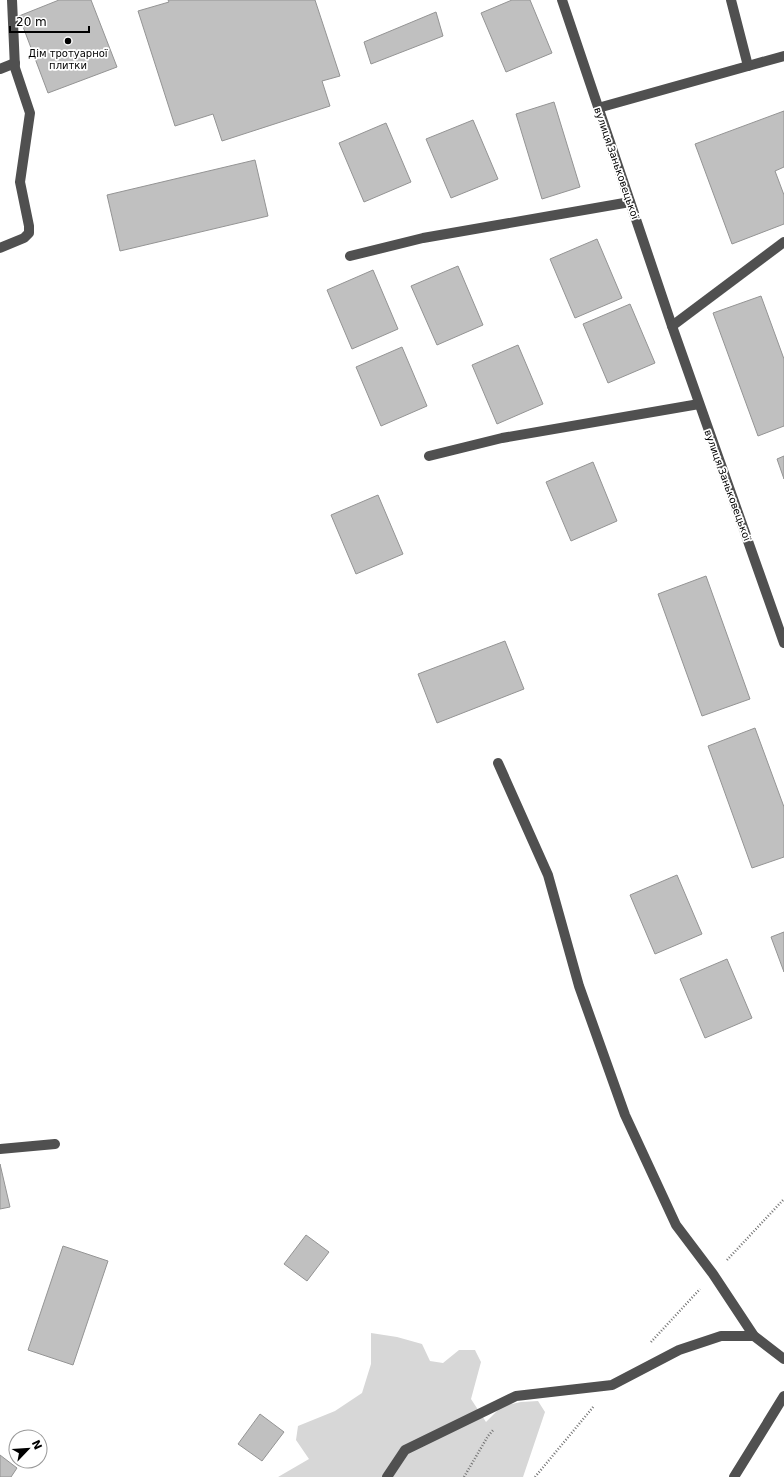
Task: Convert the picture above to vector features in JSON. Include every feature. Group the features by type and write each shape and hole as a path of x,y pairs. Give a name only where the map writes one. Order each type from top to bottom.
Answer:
{"street":[{"path":"0,248 24,238 29,233 29,226 20,182 30,113 15,68 12,0"},
{"name":"вулиця Заньковецької","path":"562,0 672,326 784,643"},
{"path":"731,0 748,66"},
{"path":"598,108 784,56"},
{"path":"0,69 15,63"},
{"path":"350,256 423,238 630,202"},
{"path":"672,326 784,242"},
{"path":"429,456 502,438 699,404"},
{"path":"498,763 548,875 579,986 625,1115 676,1225 714,1274 754,1336 784,1359"},
{"path":"0,1149 55,1144"},
{"path":"387,1477 405,1450 516,1396 612,1385 679,1350 721,1336 754,1336"},
{"path":"734,1477 784,1396"}],"path":[{"path":"649,1344 784,1199"},
{"path":"535,1477 612,1385"},
{"path":"464,1477 488,1436 498,1424"}],"shaded area":[{"path":"371,1333 397,1337 422,1344 430,1361 443,1363 459,1350 475,1350 481,1362 471,1399 486,1422 502,1406 521,1402 538,1401 545,1412 523,1477 278,1477 309,1459 296,1440 298,1426 335,1411 362,1393 371,1364"}],"building":[{"name":"Дім тротуарної плитки","path":"59,0 91,0 117,67 48,93 19,16"},
{"path":"168,0 315,0 340,76 322,81 330,106 222,141 213,114 175,126 138,11 169,2"},
{"path":"512,0 530,0 552,53 506,72 481,13"},
{"path":"436,12 443,36 371,64 364,42"},
{"path":"554,102 580,187 542,199 516,114"},
{"path":"784,111 784,167 775,171 784,195 784,224 732,244 695,144"},
{"path":"473,120 498,179 451,198 426,139"},
{"path":"386,123 411,182 364,202 339,143"},
{"path":"255,160 268,216 120,251 107,195"},
{"path":"597,239 622,298 575,318 550,259"},
{"path":"458,266 483,325 437,345 411,286"},
{"path":"373,270 398,329 352,349 327,290"},
{"path":"761,296 784,359 784,426 758,436 713,313"},
{"path":"630,304 655,363 608,383 583,324"},
{"path":"518,345 543,404 497,424 472,365"},
{"path":"402,347 427,406 381,426 356,367"},
{"path":"784,456 784,479 777,459"},
{"path":"593,462 617,521 571,541 546,482"},
{"path":"378,495 403,554 356,574 331,515"},
{"path":"706,576 750,699 702,716 658,594"},
{"path":"505,641 524,689 437,723 418,674"},
{"path":"755,728 784,807 784,857 752,868 708,746"},
{"path":"677,875 702,934 655,954 630,895"},
{"path":"784,932 784,972 771,937"},
{"path":"727,959 752,1018 705,1038 680,979"},
{"path":"0,1164 10,1207 0,1209"},
{"path":"306,1235 329,1252 307,1281 284,1264"},
{"path":"63,1246 108,1261 73,1365 28,1350"},
{"path":"260,1414 284,1432 262,1461 238,1444"},
{"path":"0,1455 8,1461 8,1469 16,1469 11,1477 0,1477"}],"place":[{"name":"Дім тротуарної плитки","path":"68,41"}]}
